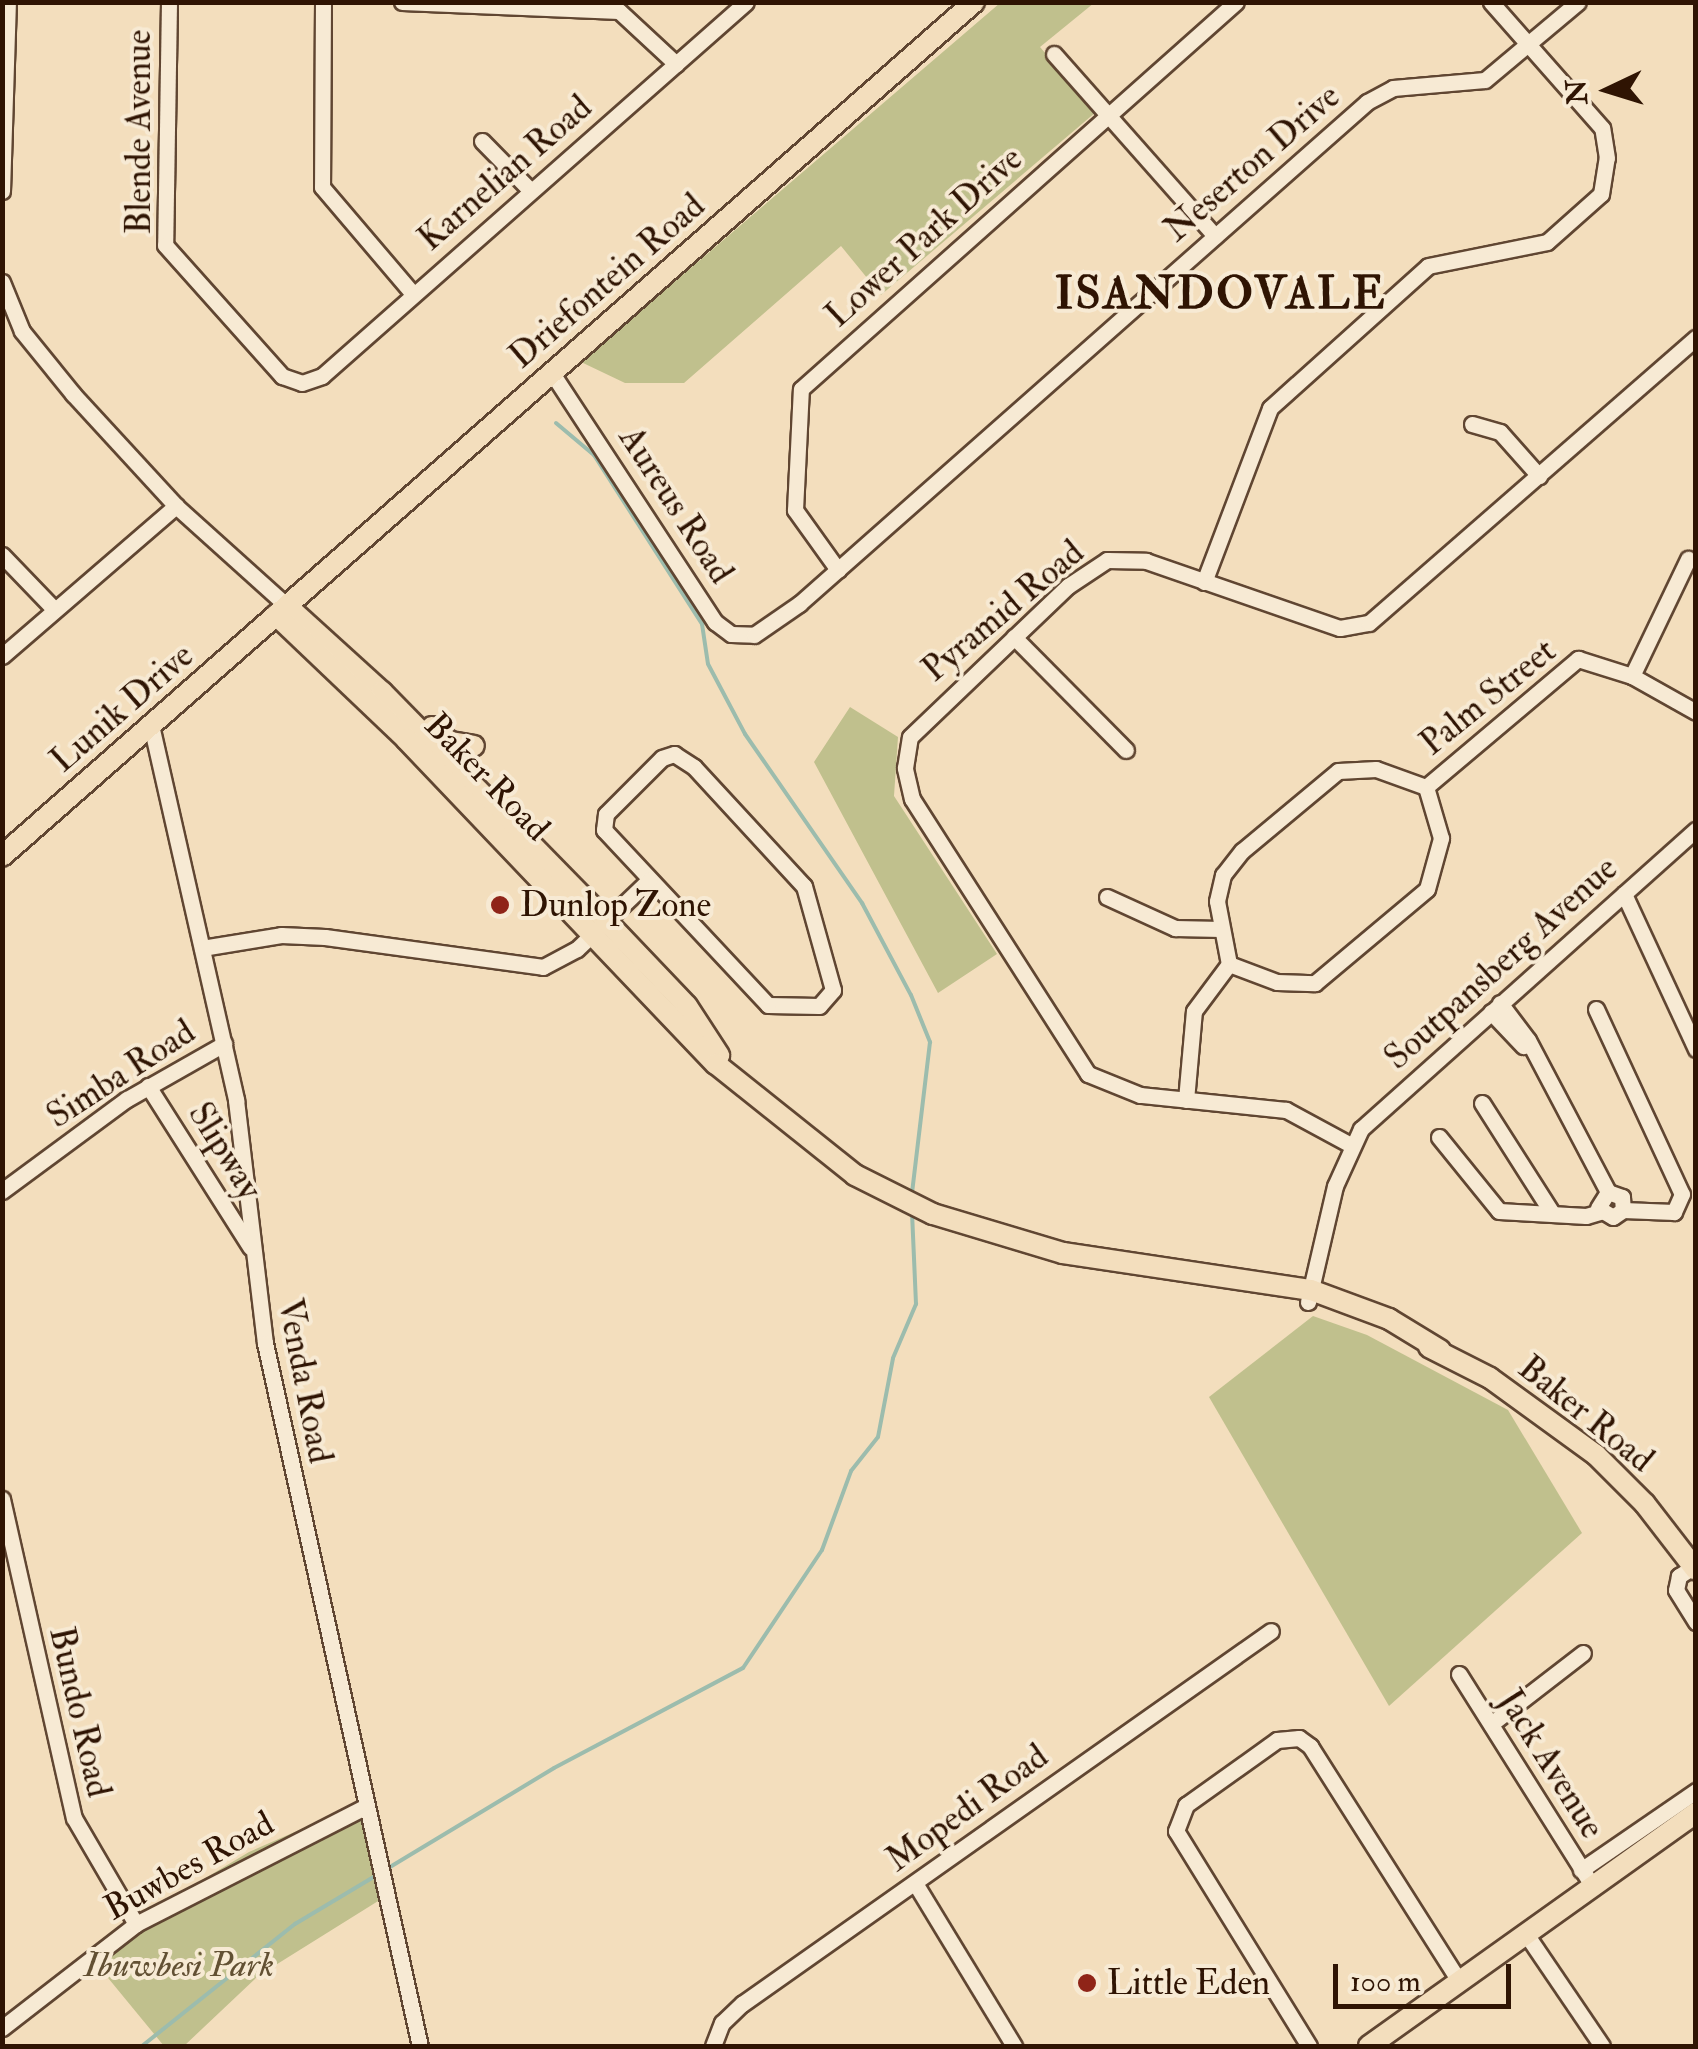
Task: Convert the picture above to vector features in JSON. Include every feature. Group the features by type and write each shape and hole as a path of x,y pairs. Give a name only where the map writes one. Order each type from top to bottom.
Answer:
{"main road":[{"name":"Driefontein Road","path":"282,610 974,2"},
{"path":"322,634 314,606 324,575"},
{"name":"Baker Road","path":"282,610 322,634 382,692 599,927 729,1075 826,1155 894,1196 933,1214 1063,1254 1310,1296 1389,1319 1566,1430 1691,1559"},
{"name":"Baker Road","path":"282,610 599,927"},
{"name":"Lunik Drive","path":"2,856 282,610"},
{"path":"382,692 408,704 450,742 474,746"},
{"path":"1369,2046 1526,1934 1587,1878 1696,1813"}],"street":[{"path":"2,191 8,2"},
{"name":"Blende Avenue","path":"169,2 165,245 282,376 302,383"},
{"path":"322,2 322,187 413,294"},
{"path":"402,2 619,12 676,64"},
{"name":"Karnelian Road","path":"302,383 322,376 746,2"},
{"name":"Lower Park Drive","path":"838,570 795,510 801,390 1236,2"},
{"path":"1204,582 1270,408 1428,266 1547,242 1601,194 1607,158 1602,128 1491,2"},
{"name":"Neserton Drive","path":"768,628 1375,96 1400,87 1479,83 1529,46 1578,2"},
{"path":"1054,54 1215,236"},
{"path":"482,141 530,190"},
{"path":"2,282 6,311 36,351 176,506 282,610"},
{"name":"Pyramid Road","path":"1349,1144 1273,1106 1116,1091 1080,1066 909,792 906,754 915,728 1107,560 1129,557 1340,628 1362,626 1696,338"},
{"name":"Aureus Road","path":"552,372 715,622 742,636 768,628"},
{"path":"1472,424 1500,432 1540,476"},
{"path":"2,656 176,506"},
{"path":"2,555 54,610"},
{"path":"1632,676 1688,559"},
{"path":"1014,638 1126,750"},
{"name":"Palm Street","path":"1426,787 1572,662 1594,659 1696,712"},
{"name":"Venda Road","path":"152,725 224,1044 242,1142 250,1248 365,1807 420,2046"},
{"path":"677,755 802,882 832,995 810,1008 768,1005 649,880 607,834 602,819 662,758 677,755"},
{"path":"1362,767 1426,787 1441,838 1433,880 1375,936 1325,979 1304,985 1230,964 1221,929 1219,886 1230,862 1324,779 1362,767"},
{"name":"Soutpansberg Avenue","path":"1349,1144 1696,830"},
{"path":"202,948 281,935 522,968 556,963 649,880"},
{"path":"1624,894 1696,1049"},
{"path":"1107,897 1175,928 1221,929"},
{"path":"1186,1100 1194,1012 1230,964"},
{"path":"1495,1008 1531,1051 1608,1192 1622,1197 1623,1210"},
{"path":"1439,1137 1492,1206 1552,1213 1600,1212 1613,1218 1623,1210 1674,1212 1682,1194 1596,1009"},
{"name":"Simba Road","path":"2,1191 148,1086 224,1044"},
{"name":"Slipway","path":"148,1086 250,1248"},
{"path":"1482,1103 1552,1213"},
{"path":"1310,1296 1349,1144"},
{"path":"1600,1212 1598,1200 1608,1192"},
{"name":"Bundo Road","path":"2,1500 74,1818 136,1924"},
{"path":"1691,1559 1679,1576 1676,1590 1696,1622"},
{"name":"Mopedi Road","path":"713,2046 722,2023 742,2004 1271,1631"},
{"path":"1492,1724 1584,1654"},
{"name":"Jack Avenue","path":"1459,1674 1587,1878"},
{"path":"1310,2046 1176,1832 1186,1805 1277,1740 1299,1738 1310,1746 1460,1982"},
{"path":"1587,1878 1696,1791"},
{"name":"Buwbes Road","path":"2,2028 136,1924 365,1807"},
{"path":"915,1883 1014,2046"},
{"path":"1526,1934 1602,2046"}],"green space":[{"path":"1000,3 1094,3 1040,47 1096,112 881,295 841,246 684,383 625,383 581,362"},
{"path":"850,707 898,737 894,796 997,954 938,993 814,762"},
{"path":"1313,1316 1367,1335 1508,1410 1582,1533 1389,1706 1209,1397"},
{"name":"Ibuwbesi Park","path":"370,1799 391,1893 258,1976 184,2046 164,2046 90,1956 135,1920 249,1852"}],"waterway":[{"path":"556,423 594,455 702,624 708,664 745,734 862,903 911,995 930,1042 912,1194"},
{"path":"385,1870 554,1768 743,1668 822,1550 851,1471 878,1437 893,1358 916,1304 912,1214"},
{"path":"142,2046 295,1924 377,1875"}],"place":[{"name":"Dunlop Zone","path":"500,905"},
{"name":"Little Eden","path":"1087,1983"}],"district":[{"name":"ISANDOVALE","path":"1221,295"}]}
